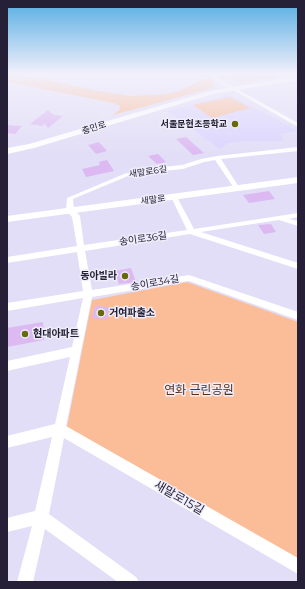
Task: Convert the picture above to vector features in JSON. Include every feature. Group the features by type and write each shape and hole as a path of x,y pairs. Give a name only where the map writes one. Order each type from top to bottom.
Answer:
{"street":[{"name":"충민로","path":"7,151 31,146 184,101"},
{"path":"255,101 298,125"},
{"name":"새말로6길","path":"70,210 70,198 126,175 143,171 183,167 203,160 298,149"},
{"path":"217,158 236,187"},
{"name":"새말로","path":"7,219 174,197 236,187 298,180"},
{"path":"174,197 192,232 298,266"},
{"path":"25,582 41,517 88,295 76,216 70,210"},
{"name":"송이로36길","path":"7,260 298,215"},
{"name":"송이로36길","path":"278,218 298,224"},
{"name":"송이로34길","path":"7,308 189,278 298,316"},
{"path":"7,366 76,351"},
{"path":"7,442 60,429"},
{"name":"새말로15길","path":"60,429 298,566"},
{"path":"7,525 41,517 131,582"}],"shaded area":[{"name":"서울문현초등학교","path":"204,101 242,101 298,131 281,134 284,140 282,141 246,141 228,143 220,149 167,111"}],"green space":[{"path":"106,101 163,101 113,115 119,110 120,106"},
{"path":"209,101 238,101 250,108 212,118 193,105"},
{"name":"연화 근린공원","path":"187,282 298,322 298,560 67,427 92,300"}],"building":[{"path":"48,110 54,115 63,116 48,128 44,123 43,126 30,124"},
{"path":"7,125 22,126 15,134 7,133"},
{"path":"186,137 204,153 193,155 176,139"},
{"path":"99,142 107,151 96,154 88,145"},
{"path":"158,154 166,162 157,164 148,156"},
{"path":"107,160 114,171 86,177 82,169 100,165 99,162"},
{"path":"269,191 275,199 249,203 243,195"},
{"path":"271,224 276,232 264,234 258,225"},
{"name":"동아빌라","path":"131,268 136,282 119,284 115,271"},
{"name":"거여파출소","path":"95,306 109,307 107,319 92,318"},
{"name":"현대아파트","path":"43,322 44,340 7,347 7,328"}],"place":[{"name":"서울문현초등학교","path":"235,124"},
{"name":"동아빌라","path":"125,276"},
{"name":"거여파출소","path":"101,313"},
{"name":"현대아파트","path":"25,334"}]}
